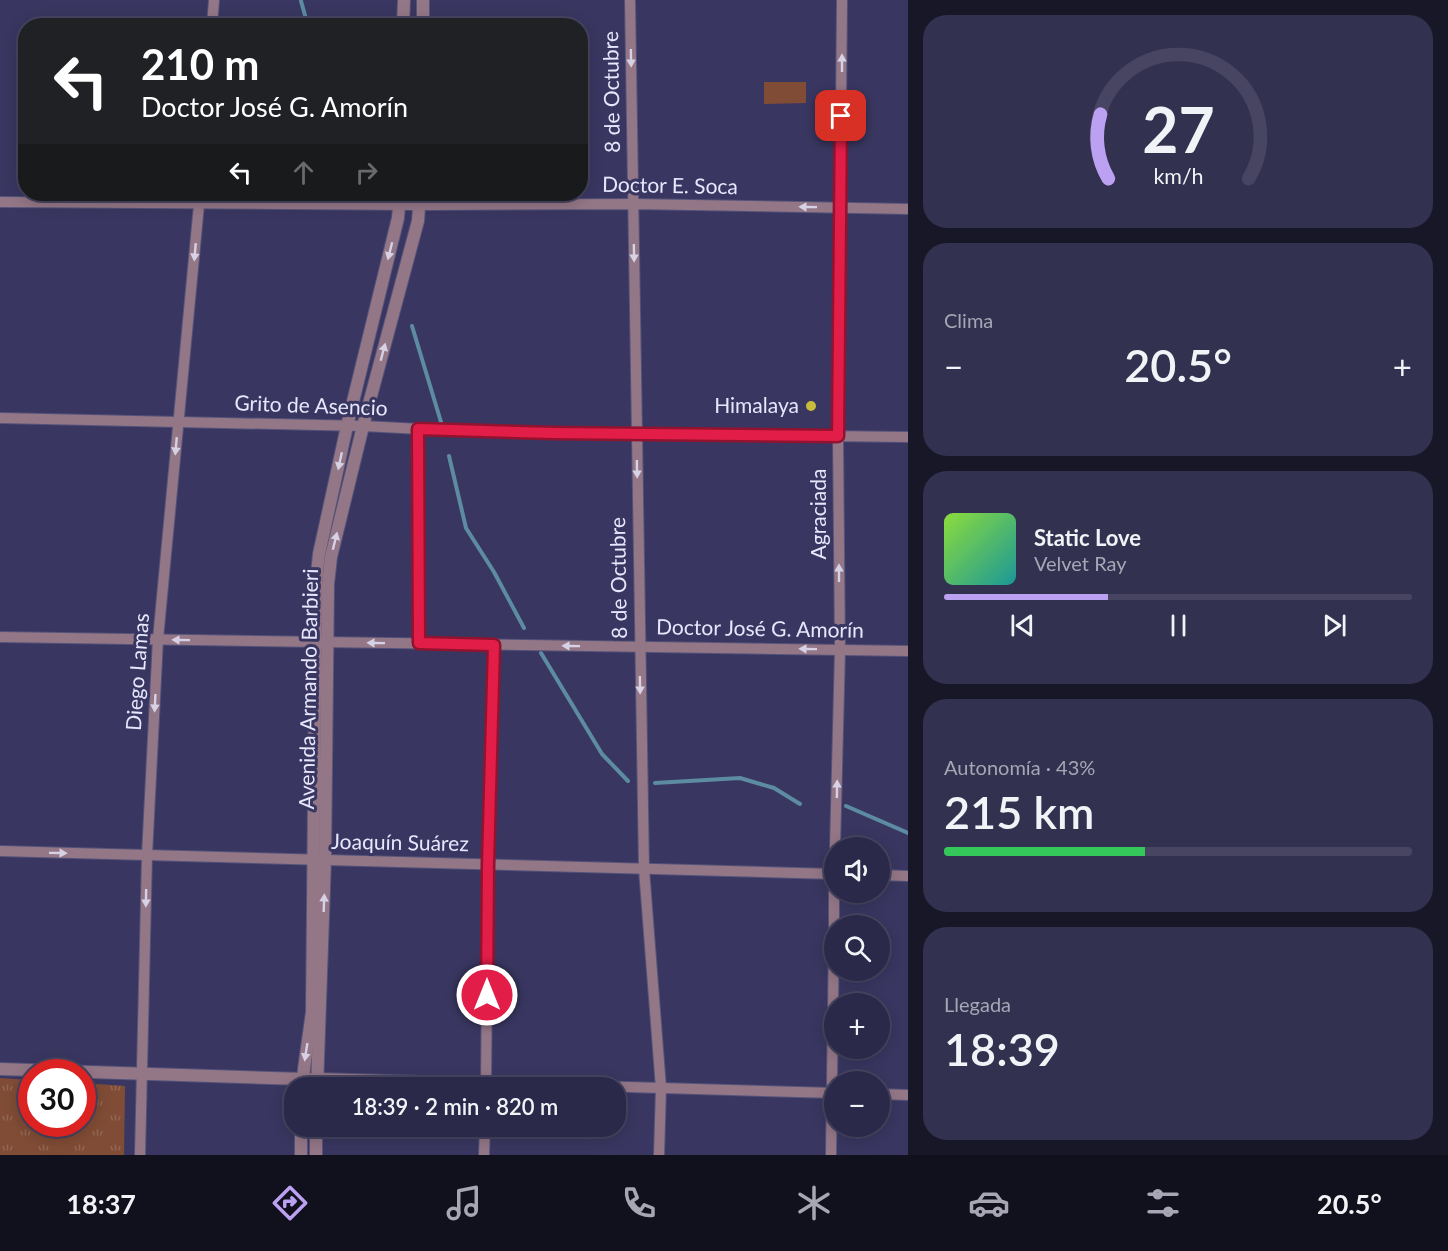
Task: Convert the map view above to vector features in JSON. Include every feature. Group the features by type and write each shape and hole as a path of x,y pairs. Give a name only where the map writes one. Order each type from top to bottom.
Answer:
{"street":[{"path":"213,18 214,0"},
{"path":"403,18 404,0"},
{"path":"423,0 423,18"},
{"name":"8 de Octubre","path":"630,0 644,868 661,1088 659,1155"},
{"name":"Agraciada","path":"835,837 840,650 838,436 842,0"},
{"name":"Doctor E. Soca","path":"0,202 67,201"},
{"name":"Diego Lamas","path":"140,1155 147,855 159,639 200,201"},
{"name":"Avenida Armando Barbieri","path":"317,1077 321,642 316,583 319,554 347,426 398,218 400,201"},
{"name":"Avenida Armando Barbieri","path":"321,642 331,556 418,221 420,201"},
{"name":"Doctor E. Soca","path":"506,201 908,209"},
{"name":"Grito de Asencio","path":"0,418 363,426 478,432 908,437"},
{"name":"Doctor José G. Amorín","path":"0,637 908,651"},
{"path":"486,1077 488,864 494,645"},
{"name":"Joaquín Suárez","path":"0,852 824,874"},
{"name":"Avenida Armando Barbieri","path":"304,1077 312,1012 319,860"},
{"path":"890,875 908,876"},
{"path":"833,1071 834,981"},
{"path":"0,1069 284,1082"},
{"path":"626,1087 824,1093"},
{"path":"890,1094 908,1095"},
{"path":"301,1155 302,1137"},
{"path":"316,1137 316,1155"},
{"path":"484,1155 485,1137"},
{"path":"831,1155 832,1137"}],"lane":[{"path":"418,429 419,643"}],"green space":[{"path":"764,82 806,82 806,103 764,104"},
{"path":"0,1078 18,1079 18,1137 96,1137 96,1084 125,1086 124,1155 0,1155"}],"waterway":[{"path":"301,1 306,18"},
{"path":"412,326 441,422"},
{"path":"449,456 466,528 494,572 524,628"},
{"path":"541,653 602,754 628,781"},
{"path":"655,783 740,778 774,788 800,804"},
{"path":"846,806 908,833"}],"place":[{"name":"Himalaya","path":"811,406"}],"route":[{"path":"487,995 494,645 419,643 418,429 478,432 838,436 841,116"}]}
